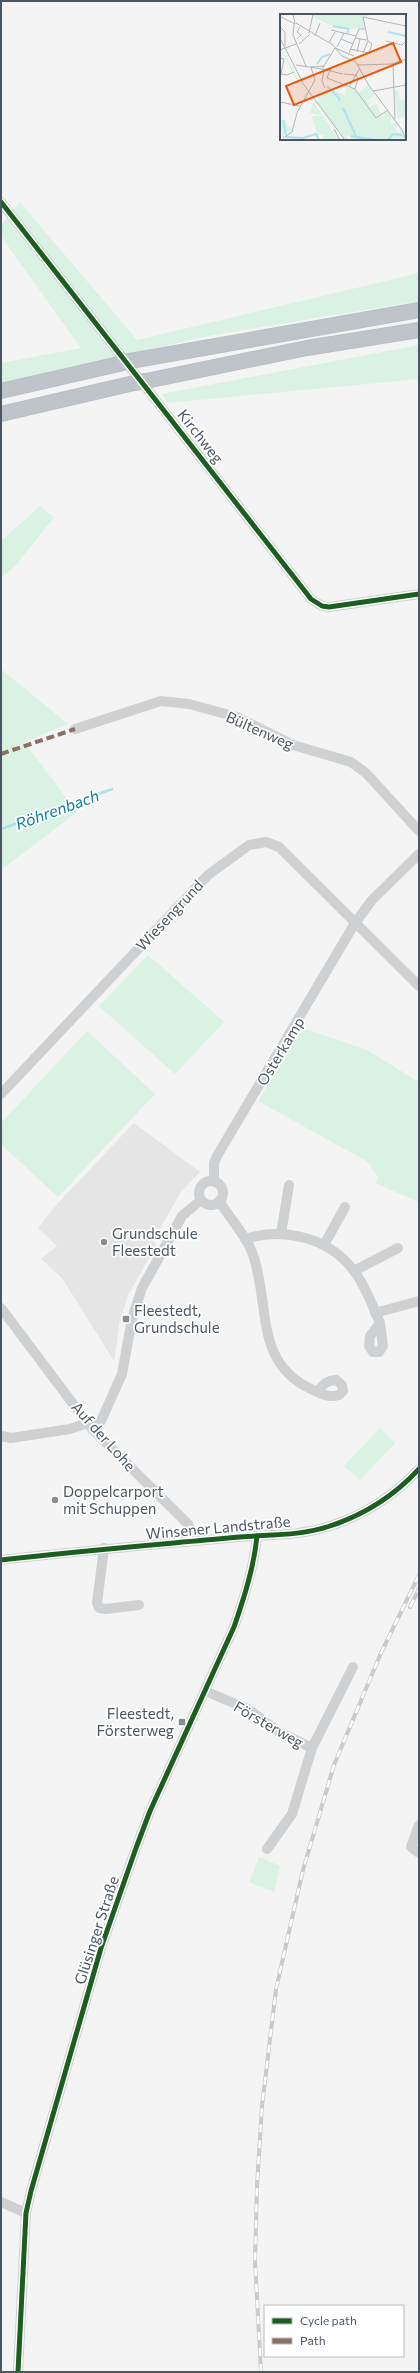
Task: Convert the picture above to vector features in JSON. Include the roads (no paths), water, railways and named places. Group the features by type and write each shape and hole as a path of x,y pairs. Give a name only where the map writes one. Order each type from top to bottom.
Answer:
{"highway":[{"path":"1,391 125,362 419,310"},
{"path":"1,414 140,382 292,350 419,330"}],"street":[{"name":"Kirchweg","path":"1,202 222,482 311,599 322,606 329,607 419,594"},
{"name":"Bültenweg","path":"75,729 161,702 189,704 237,717 293,745 351,762 366,773 419,830"},
{"name":"Wiesengrund","path":"1,1094 208,875 249,845 266,842 279,847 356,922"},
{"name":"Osterkamp","path":"219,1201 222,1192 221,1188 214,1182 214,1163 217,1156 356,922 372,900 419,854"},
{"path":"356,922 419,986"},
{"path":"201,1200 199,1193 201,1186 206,1182 214,1182"},
{"path":"281,1234 289,1185"},
{"path":"201,1200 210,1204 219,1201 245,1239 254,1257 268,1333 276,1360 285,1372 297,1382 318,1392"},
{"path":"1,1436 11,1438 70,1430 90,1426 101,1421 122,1374 132,1319 142,1288 182,1216 201,1200"},
{"path":"324,1245 345,1208"},
{"path":"245,1239 261,1234 281,1234 305,1238 324,1245 354,1271 380,1323"},
{"path":"354,1271 398,1248"},
{"path":"376,1313 419,1301"},
{"name":"Auf der Lohe","path":"1,1308 90,1426 188,1524 196,1540"},
{"name":"Winsener Landstraße","path":"1,1560 104,1548 306,1531 344,1521 385,1499 419,1469"},
{"name":"Glüsinger Straße","path":"18,2372 26,2213 101,1948 150,1811 234,1627 255,1551 256,1536"},
{"path":"104,1548 97,1603 99,1608 106,1609 139,1605"},
{"name":"Försterweg","path":"267,1849 292,1814 312,1748 353,1667"},
{"name":"Försterweg","path":"204,1691 248,1709 279,1732 312,1748"},
{"path":"419,1826 411,1847 419,1853"},
{"path":"1,2202 26,2213"}],"waterway":[{"name":"Röhrenbach","path":"1,829 112,789"}],"railway":[{"path":"261,2372 255,2261 257,2186 262,2106 276,1989 303,1870 334,1765 381,1653 419,1575"},
{"path":"410,1607 419,1589"}],"place":[{"name":"Grundschule Fleestedt","path":"104,1242"},
{"name":"Fleestedt, Grundschule","path":"126,1319"},
{"name":"Doppelcarport mit Schuppen","path":"55,1500"},
{"name":"Fleestedt, Försterweg","path":"182,1722"}]}
